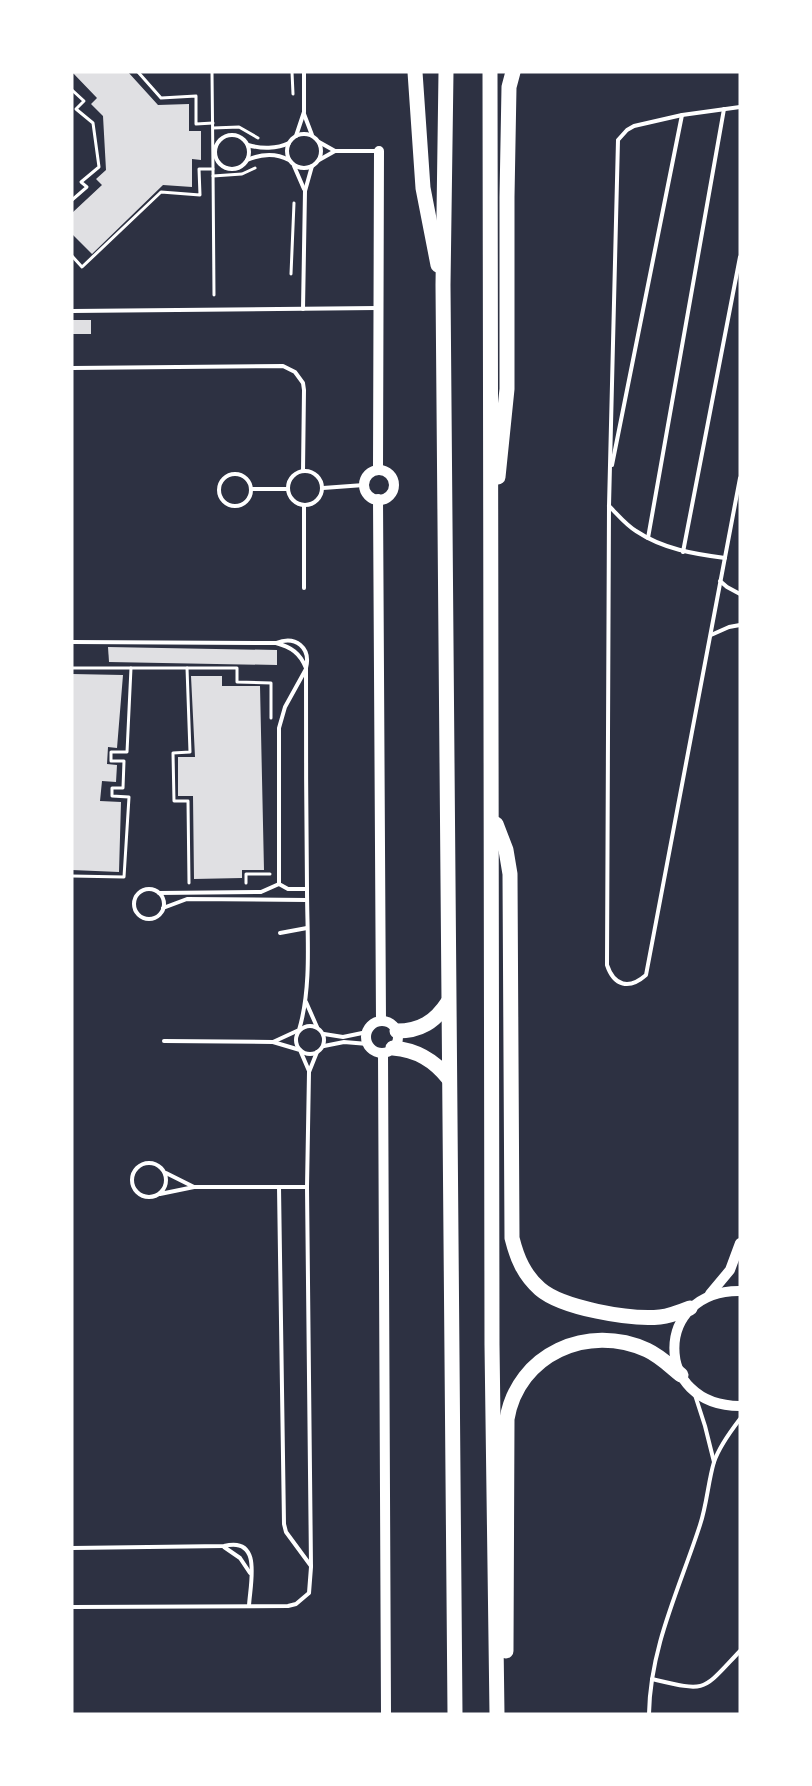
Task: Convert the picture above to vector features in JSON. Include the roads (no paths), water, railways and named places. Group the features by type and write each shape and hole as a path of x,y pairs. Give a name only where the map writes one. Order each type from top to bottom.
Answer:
{"highway":[{"path":"415,72 423,188 443,285"},
{"path":"446,72 443,285 455,1714"},
{"path":"490,72 492,1346 497,1714"},
{"path":"490,506 500,468 507,389 509,87 513,72"},
{"path":"492,814 506,850 510,874 512,1238 517,1258 527,1276 541,1290 566,1303 606,1313 645,1318 661,1317 690,1308"},
{"path":"397,1031 407,1031 426,1024 435,1018 448,1002"},
{"path":"388,1050 419,1053 430,1060 449,1079"},
{"path":"507,1714 507,1419 514,1394 524,1376 538,1362 572,1345 589,1341 627,1344 647,1350 665,1361 681,1375"}],"street":[{"path":"378,470 379,151"},
{"path":"378,470 387,472 394,485 387,497 378,499 367,493 364,485 369,473 378,470"},
{"path":"378,499 381,1021"},
{"path":"386,1714 388,1050 397,1040 397,1031 391,1024 381,1021 369,1027 368,1044 372,1049 388,1050"},
{"path":"740,1243 729,1270 707,1296 690,1308 680,1323 675,1340 675,1358 681,1375 693,1391 708,1401 724,1406 740,1406"},
{"path":"707,1296 724,1291 740,1292"}],"lane":[{"path":"296,136 304,112 304,72"},
{"path":"740,107 634,126 618,140 609,506 607,965 610,975 618,982 628,985 638,982 646,975 740,478"},
{"path":"648,538 724,109"},
{"path":"304,112 312,136"},
{"path":"610,476 682,116"},
{"path":"305,191 290,161 278,156 260,156 247,160 237,168 224,166 216,157 215,150 221,139 226,136 239,136 248,145 260,148 278,147 296,136 307,134 335,151 379,151"},
{"path":"316,140 321,151 316,162"},
{"path":"289,142 287,151 290,161"},
{"path":"247,160 248,145"},
{"path":"303,309 305,191 312,166 335,151"},
{"path":"294,165 312,166"},
{"path":"683,552 740,257"},
{"path":"72,310 378,308"},
{"path":"72,368 283,366 289,368 299,377 304,390 303,471"},
{"path":"303,471 309,471 319,477 323,488 315,503 304,506 292,501 288,489 292,477 303,471"},
{"path":"237,474 247,479 251,489 247,500 238,506 222,501 218,490 222,479 237,474"},
{"path":"323,488 364,485"},
{"path":"251,489 288,489"},
{"path":"304,506 304,588"},
{"path":"609,506 628,525 648,538 683,552 725,558"},
{"path":"720,581 740,594"},
{"path":"710,635 740,625"},
{"path":"276,643 284,639 301,644 308,660 285,707 279,728 279,884"},
{"path":"72,642 276,643 286,645 302,659 306,668 306,1002 296,1040 309,1072"},
{"path":"279,884 288,889 307,889"},
{"path":"159,893 261,892 279,884"},
{"path":"143,889 154,889 159,893 164,900 163,908 157,917 146,919 140,917 134,908 135,897 143,889"},
{"path":"163,908 187,899 307,900"},
{"path":"280,933 307,928"},
{"path":"306,1002 317,1027 324,1034 368,1044"},
{"path":"273,1042 308,1025 317,1027"},
{"path":"72,1607 288,1606 304,1600 309,1593 312,1567 307,1187 309,1072 317,1052 323,1046 367,1032"},
{"path":"323,1046 324,1034"},
{"path":"164,1041 273,1042 308,1054 317,1052"},
{"path":"194,1187 165,1172 155,1164 142,1164 137,1167 132,1179 133,1185 141,1195 154,1197 194,1187 307,1187"},
{"path":"160,1194 165,1186 165,1172"},
{"path":"279,1187 284,1524 286,1532 312,1567"},
{"path":"693,1391 714,1462"},
{"path":"649,1714 652,1679 661,1637 700,1525 714,1462 722,1445 740,1419"},
{"path":"72,1548 232,1544 240,1546 247,1550 252,1558 249,1606"},
{"path":"224,1546 240,1558 251,1574"},
{"path":"652,1679 689,1688 700,1687 711,1681 740,1651"}]}
